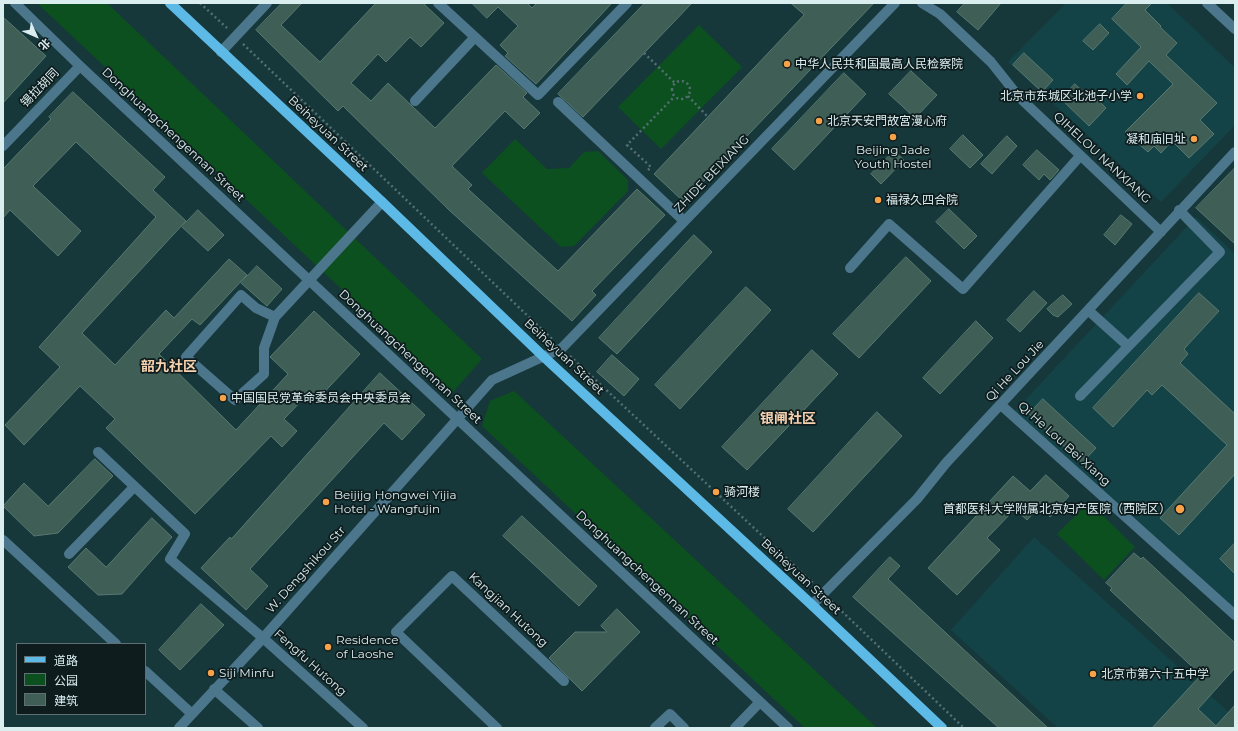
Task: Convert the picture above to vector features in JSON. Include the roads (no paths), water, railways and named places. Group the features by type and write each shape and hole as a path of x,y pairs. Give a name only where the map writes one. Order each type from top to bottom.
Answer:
{"main road":[{"name":"Beiheyuan Street","path":"170,3 382,202 545,358 812,605 942,728"}],"street":[{"name":"Donghuangchengennan Street","path":"15,3 80,66 788,728"},
{"path":"221,52 267,3"},
{"path":"438,3 538,95 627,3"},
{"name":"ZHIDE BEIXIANG","path":"545,358 562,348 894,3"},
{"name":"QIHELOU NANXIANG","path":"922,3 940,14 991,62 1018,96 1161,232"},
{"path":"1207,3 1235,29"},
{"path":"415,101 475,37"},
{"name":"锡拉胡同","path":"3,146 80,66"},
{"path":"558,102 684,221"},
{"name":"Qi He Lou Jie","path":"812,605 917,499 946,463 1089,311 1179,210 1235,152"},
{"path":"850,268 889,224 963,289 1080,156"},
{"path":"276,316 256,308 241,295 186,357 236,400 264,374 264,348 276,316 382,202"},
{"path":"1080,396 1220,252 1179,210"},
{"path":"1089,311 1128,346"},
{"name":"W. Dengshikou Str","path":"179,728 263,638 492,380 545,358"},
{"name":"Qi He Lou Bei Xiang","path":"1002,405 1235,615"},
{"name":"Fengfu Hutong","path":"98,452 185,534 170,559 263,638 363,728"},
{"path":"69,554 134,487"},
{"path":"3,540 115,643"},
{"name":"Kangjian Hutong","path":"497,728 396,632 452,576 564,681"},
{"path":"146,672 192,714"},
{"path":"214,689 258,728"},
{"path":"735,728 760,702"},
{"path":"655,728 670,714 684,728"}],"place":[{"name":"中华人民共和国最高人民检察院","path":"787,64"},
{"name":"北京市东城区北池子小学","path":"1140,96"},
{"name":"北京天安門故宮漫心府","path":"819,121"},
{"name":"Beijing Jade Youth Hostel","path":"893,137"},
{"name":"凝和庙旧址","path":"1194,139"},
{"name":"福禄久四合院","path":"878,200"},
{"name":"中国国民党革命委员会中央委员会","path":"223,398"},
{"name":"骑河楼","path":"716,492"},
{"name":"Beijijg Hongwei Yijia Hotel - Wangfujin","path":"326,502"},
{"name":"首都医科大学附属北京妇产医院（西院区）","path":"1180,509"},
{"name":"Residence of Laoshe","path":"328,647"},
{"name":"Siji Minfu","path":"211,673"},
{"name":"北京市第六十五中学","path":"1093,674"}],"district":[{"name":"韶九社区","path":"169,367"},
{"name":"银闸社区","path":"788,419"}]}
